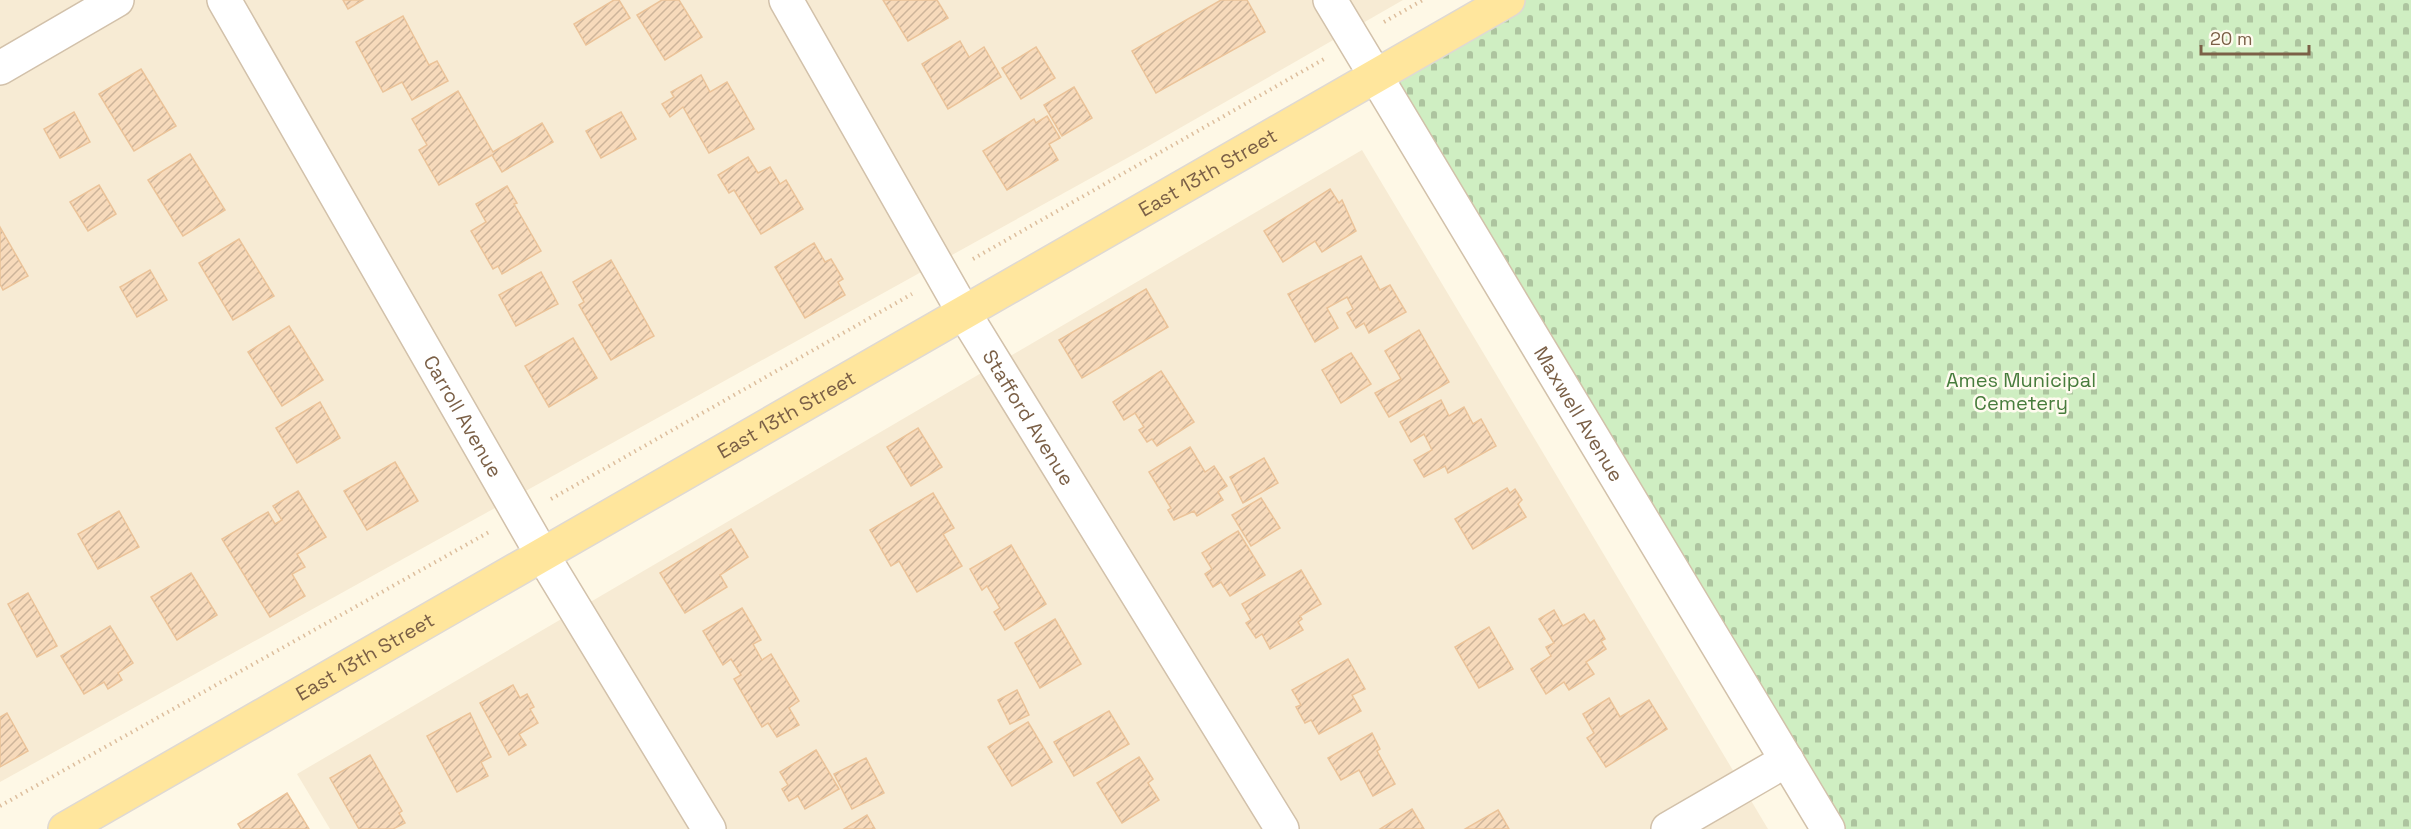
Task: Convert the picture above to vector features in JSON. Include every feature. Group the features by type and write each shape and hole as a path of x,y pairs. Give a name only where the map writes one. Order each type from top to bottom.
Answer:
{"main road":[{"name":"East 13th Street","path":"64,829 1508,0"}],"street":[{"path":"0,68 117,0"},
{"name":"Carroll Avenue","path":"224,0 543,556 709,829"},
{"name":"Stafford Avenue","path":"786,0 964,313 1282,829"},
{"name":"Maxwell Avenue","path":"1330,0 1828,829"},
{"path":"1668,829 1787,760"}],"path":[{"path":"1388,20 1423,0"},
{"path":"965,263 1321,61"},
{"path":"544,502 921,289"},
{"path":"0,806 488,533"}],"shaded area":[{"path":"0,0 1403,0 1138,152 0,782"},
{"path":"1362,150 1768,829 330,829 297,774"}],"green space":[{"name":"Ames Municipal Cemetery","path":"1508,0 2411,0 2411,829 1828,829 1374,77"}],"building":[{"path":"343,0 363,0 348,9"},
{"path":"614,0 619,0 630,18 586,45 574,24"},
{"path":"662,0 679,0 702,37 665,60 637,15"},
{"path":"883,0 937,0 948,18 908,41"},
{"path":"1221,0 1247,0 1265,32 1156,93 1132,51"},
{"path":"403,16 429,65 437,61 448,81 412,100 402,82 383,92 356,42"},
{"path":"960,41 969,57 984,47 1001,77 948,109 922,64"},
{"path":"1036,47 1055,78 1021,99 1002,68"},
{"path":"141,69 176,126 134,151 99,94"},
{"path":"701,75 710,92 727,82 754,129 709,153 683,107 670,117 662,104 674,97 671,92"},
{"path":"1074,87 1092,118 1062,136 1044,105"},
{"path":"458,91 493,152 542,123 553,142 502,172 492,155 439,185 419,150 427,145 412,119"},
{"path":"74,112 90,142 60,158 44,129"},
{"path":"621,112 636,139 601,158 586,131"},
{"path":"1047,116 1060,138 1049,144 1058,160 1007,190 983,151 1034,119 1036,123"},
{"path":"190,154 225,210 183,236 148,180"},
{"path":"748,157 758,173 770,167 780,184 786,180 803,209 761,234 734,190 729,193 718,175"},
{"path":"99,185 116,214 88,231 70,202"},
{"path":"507,186 517,203 514,204 541,251 502,274 498,266 493,269 471,231 486,222 476,204"},
{"path":"1330,189 1339,203 1342,200 1356,231 1322,252 1315,241 1283,262 1264,231"},
{"path":"0,227 28,276 3,290 0,284"},
{"path":"239,239 274,296 233,320 199,263"},
{"path":"814,243 825,262 831,259 843,279 838,282 845,295 805,318 775,267"},
{"path":"1361,256 1380,290 1390,285 1406,312 1369,333 1364,323 1356,328 1347,313 1353,309 1347,297 1327,308 1338,328 1315,342 1288,294"},
{"path":"611,260 654,336 611,360 579,305 584,302 573,282"},
{"path":"150,270 167,300 137,317 120,287"},
{"path":"541,272 558,304 516,326 499,295"},
{"path":"1146,289 1168,327 1082,378 1059,340"},
{"path":"289,326 323,380 282,406 248,352"},
{"path":"1419,330 1449,382 1389,417 1375,393 1401,379 1385,351"},
{"path":"573,338 597,378 549,407 525,366"},
{"path":"1351,353 1371,384 1341,403 1322,370"},
{"path":"1161,371 1194,422 1157,446 1152,439 1147,442 1139,430 1144,427 1135,413 1124,420 1113,402"},
{"path":"1441,400 1449,416 1464,407 1473,424 1481,419 1496,446 1448,473 1445,466 1424,477 1414,460 1432,450 1424,434 1411,442 1400,422"},
{"path":"320,402 340,438 297,463 276,428"},
{"path":"918,428 942,467 911,486 887,447"},
{"path":"1190,447 1205,472 1214,466 1227,486 1218,492 1223,500 1197,516 1194,511 1174,520 1168,510 1171,508 1149,472"},
{"path":"1264,458 1278,483 1243,503 1230,477"},
{"path":"395,462 418,501 367,530 344,491"},
{"path":"1507,488 1510,493 1515,489 1522,500 1518,504 1526,517 1473,549 1455,519"},
{"path":"298,491 326,537 297,554 305,567 292,574 305,596 270,617 222,539 268,512 275,524 282,520 273,506"},
{"path":"933,493 954,528 943,534 962,566 917,592 899,561 891,566 870,530"},
{"path":"1261,498 1280,528 1251,546 1232,515"},
{"path":"119,511 139,547 98,569 78,534"},
{"path":"731,529 748,557 720,575 727,587 685,613 660,573"},
{"path":"1238,531 1265,575 1230,596 1221,582 1213,587 1205,574 1212,569 1202,553"},
{"path":"1011,545 1046,604 1005,630 994,612 1000,608 987,586 982,590 970,569"},
{"path":"1301,570 1321,604 1300,616 1302,619 1298,622 1303,630 1270,649 1262,634 1256,638 1246,623 1251,620 1242,604"},
{"path":"191,573 217,615 177,640 151,597"},
{"path":"28,593 57,646 37,657 8,604"},
{"path":"742,608 761,640 753,644 762,660 771,654 799,701 789,708 799,725 777,737 768,723 762,727 734,679 741,675 731,659 723,665 703,631"},
{"path":"1554,610 1563,626 1584,614 1590,623 1594,620 1605,639 1601,641 1606,649 1586,662 1594,674 1569,690 1564,682 1546,694 1531,669 1551,656 1546,647 1554,643 1539,619"},
{"path":"1055,619 1081,664 1040,688 1015,643"},
{"path":"110,626 133,663 118,673 122,680 108,689 104,682 84,694 61,656"},
{"path":"1489,627 1513,669 1479,688 1455,647"},
{"path":"1348,659 1365,689 1352,695 1361,711 1319,734 1311,720 1305,723 1296,707 1301,705 1292,690"},
{"path":"513,685 520,698 527,694 534,707 530,709 538,723 519,734 526,745 509,755 480,703"},
{"path":"1017,690 1029,715 1010,724 998,700"},
{"path":"1609,698 1620,717 1649,700 1667,729 1606,767 1587,738 1594,733 1583,714"},
{"path":"1109,711 1129,744 1074,776 1054,742"},
{"path":"7,713 28,751 0,767 0,717"},
{"path":"470,713 491,757 481,762 488,776 457,792 427,736"},
{"path":"1028,722 1052,762 1012,786 988,747"},
{"path":"1372,733 1380,749 1377,751 1395,784 1373,796 1359,770 1341,780 1328,758"},
{"path":"816,750 839,789 805,809 798,796 789,801 782,789 788,785 780,772"},
{"path":"370,755 402,811 399,813 405,823 393,829 359,829 330,778"},
{"path":"1139,757 1153,779 1148,783 1159,800 1122,823 1097,783"},
{"path":"866,758 884,793 852,809 834,774"},
{"path":"287,793 309,829 241,829 238,824"},
{"path":"1412,809 1424,829 1380,829"},
{"path":"1498,810 1509,829 1465,829"},
{"path":"867,815 875,829 844,829"}]}
